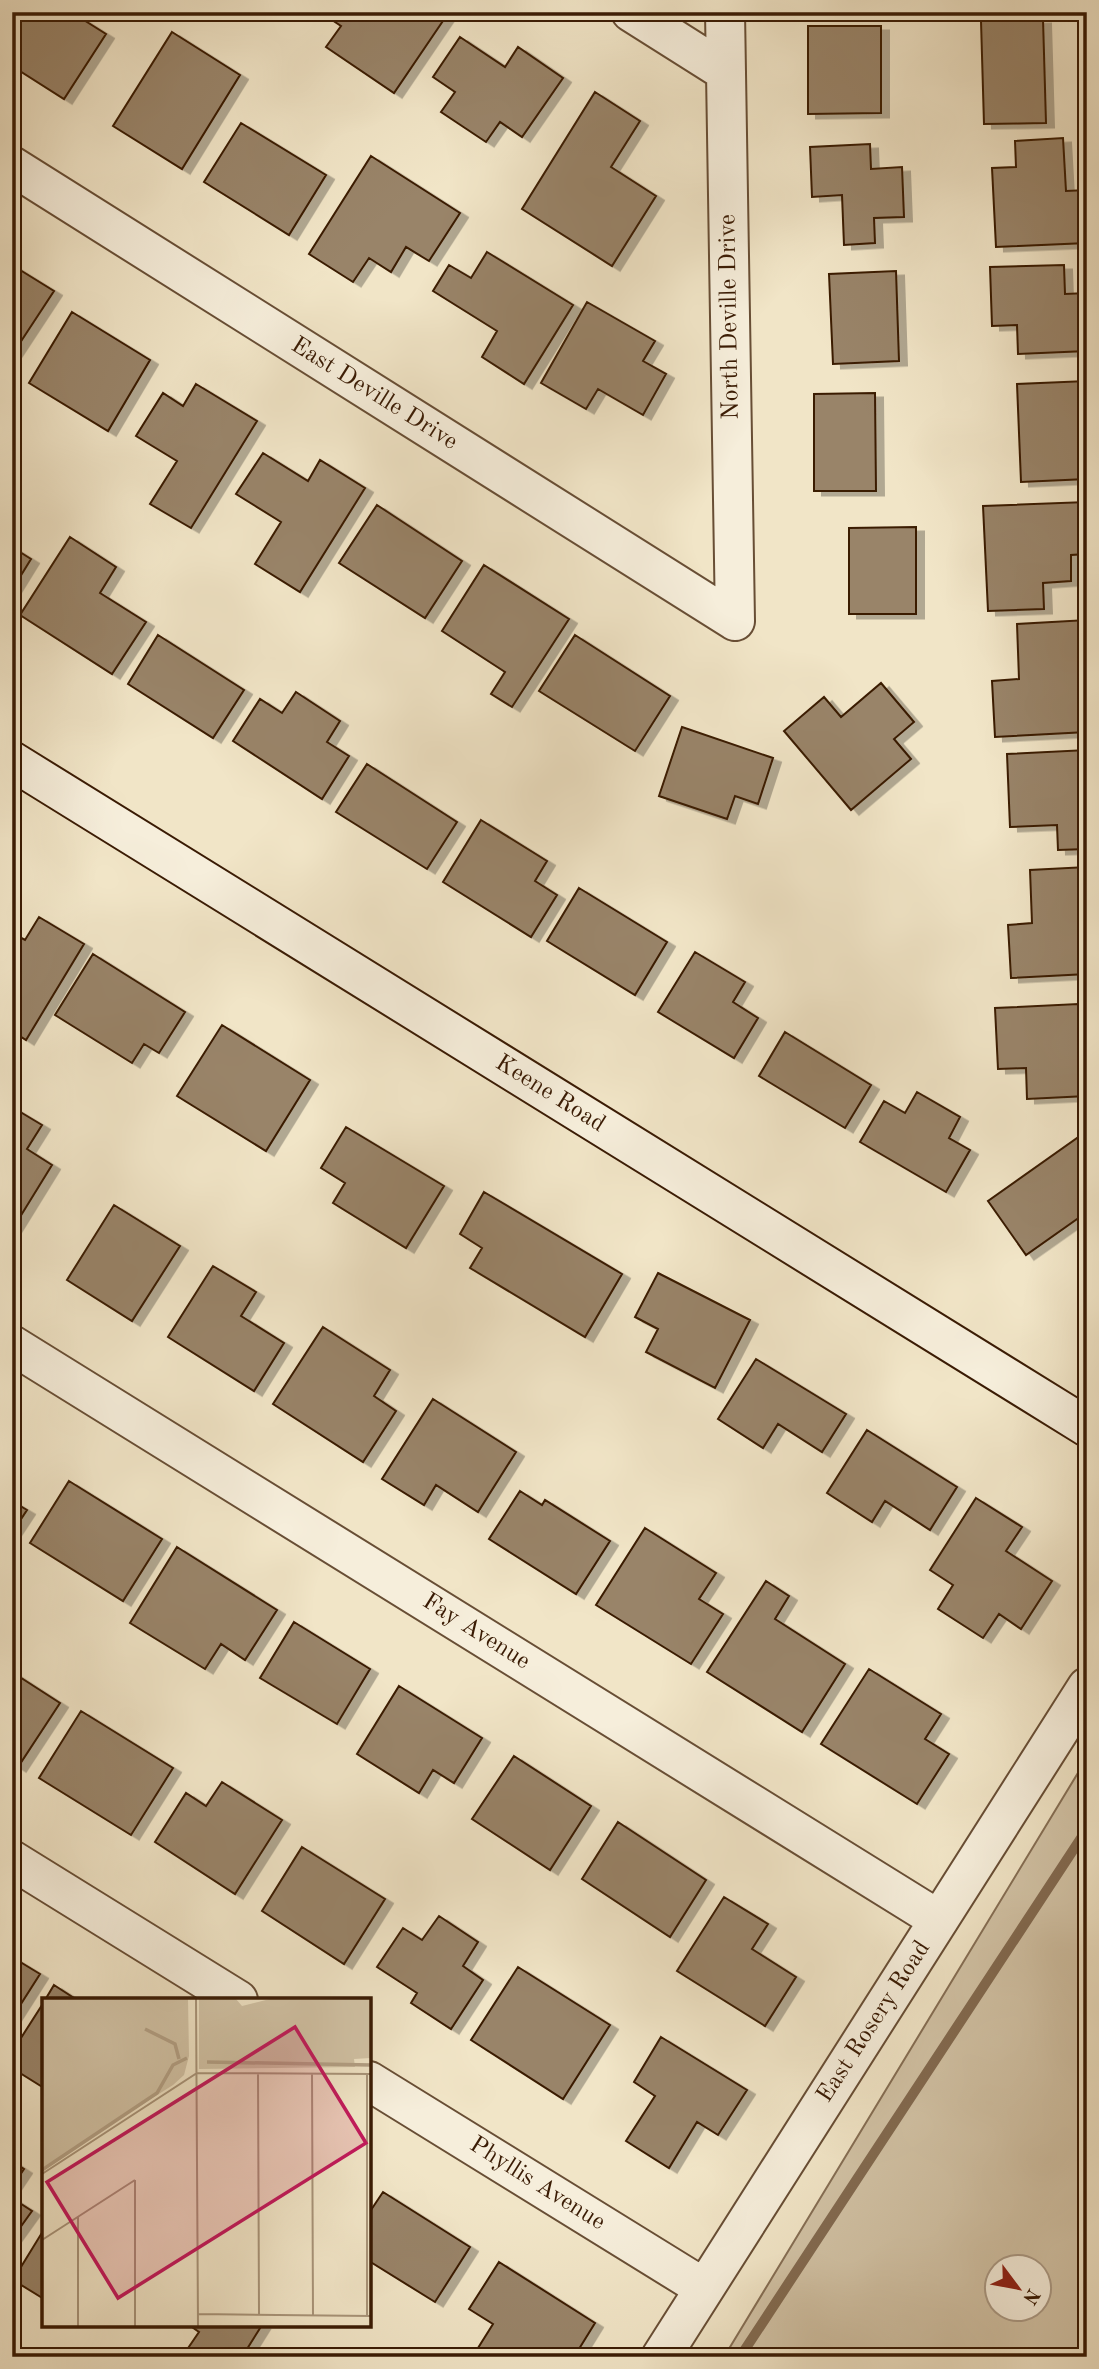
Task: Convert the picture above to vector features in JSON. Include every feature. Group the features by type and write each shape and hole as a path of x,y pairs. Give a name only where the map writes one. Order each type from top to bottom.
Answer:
{"street":[{"path":"631,12 726,72"},
{"name":"North Deville Drive","path":"725,12 735,621"},
{"name":"East Deville Drive","path":"12,166 735,621"},
{"name":"Keene Road","path":"12,761 1087,1427"},
{"name":"Fay Avenue","path":"12,1345 939,1920"},
{"name":"East Rosery Road","path":"661,2357 1087,1687"},
{"path":"12,1860 235,1998"},
{"name":"Phyllis Avenue","path":"371,2082 704,2288"}],"shaded area":[{"path":"1087,1758 1087,2357 724,2357"}],"building":[{"path":"12,12 71,12 106,34 64,99 12,66"},
{"path":"320,12 449,12 394,93 326,47 341,26"},
{"path":"1043,19 1046,123 984,124 981,21"},
{"path":"808,26 881,26 881,113 808,114"},
{"path":"172,32 240,75 182,169 113,126"},
{"path":"460,37 505,67 518,47 563,78 522,137 500,122 486,142 441,112 455,92 433,77"},
{"path":"595,92 640,121 611,167 656,196 612,266 522,209"},
{"path":"241,123 326,175 289,235 204,182"},
{"path":"1063,138 1066,191 1087,190 1087,243 996,247 992,168 1016,167 1015,141"},
{"path":"870,144 871,169 902,167 904,217 874,218 875,243 844,245 842,195 812,197 810,147"},
{"path":"371,156 460,213 429,261 406,247 391,272 369,258 353,282 309,254"},
{"path":"487,252 573,305 524,384 482,357 497,331 433,291 449,265 471,278"},
{"path":"12,265 54,291 14,352 12,351"},
{"path":"1064,265 1065,294 1087,293 1087,351 1018,354 1017,325 992,326 990,267"},
{"path":"896,271 899,361 833,364 829,274"},
{"path":"587,302 655,341 643,361 666,374 643,415 598,389 586,409 541,383"},
{"path":"72,312 150,360 108,431 29,383"},
{"path":"1087,381 1087,479 1021,482 1017,384"},
{"path":"196,384 257,421 191,528 150,504 177,461 136,436 163,393 183,406"},
{"path":"875,393 876,491 814,491 814,394"},
{"path":"263,453 308,481 320,460 365,488 300,592 255,564 281,522 236,494"},
{"path":"1087,502 1087,554 1071,555 1071,581 1043,583 1044,609 988,611 983,506"},
{"path":"377,505 462,561 425,618 339,563"},
{"path":"916,527 916,614 849,614 849,528"},
{"path":"70,537 116,567 100,593 146,622 112,674 20,615"},
{"path":"12,547 31,559 12,590"},
{"path":"484,565 569,619 512,707 491,694 505,672 442,631"},
{"path":"1087,620 1087,732 995,737 992,681 1019,679 1017,624"},
{"path":"158,635 244,690 213,738 128,684"},
{"path":"575,635 670,696 635,751 539,691"},
{"path":"881,683 914,722 894,739 911,759 851,810 784,731 824,697 841,717"},
{"path":"296,692 340,721 327,742 349,756 322,799 233,741 260,699 282,713"},
{"path":"682,727 773,758 758,804 735,796 727,819 659,796"},
{"path":"1087,750 1087,849 1058,850 1057,825 1010,827 1007,754"},
{"path":"367,764 457,822 427,869 336,812"},
{"path":"481,820 547,861 535,881 557,895 531,937 443,882"},
{"path":"1087,867 1087,974 1011,978 1008,925 1032,923 1030,870"},
{"path":"579,888 667,942 635,995 547,941"},
{"path":"39,917 84,944 26,1040 12,1031 12,933 25,940"},
{"path":"695,952 745,982 733,1002 758,1018 734,1058 658,1012"},
{"path":"93,954 185,1012 159,1053 144,1044 132,1063 55,1015"},
{"path":"1078,1004 1079,1035 1087,1034 1087,1096 1027,1099 1026,1068 998,1069 995,1008"},
{"path":"222,1025 310,1080 266,1151 177,1096"},
{"path":"785,1032 871,1085 845,1128 759,1076"},
{"path":"917,1092 960,1117 949,1138 970,1150 946,1192 860,1142 884,1101 905,1113"},
{"path":"12,1107 42,1125 27,1149 52,1165 12,1230"},
{"path":"346,1127 444,1186 406,1248 333,1203 345,1183 321,1168"},
{"path":"1087,1131 1087,1212 1026,1255 988,1201"},
{"path":"484,1192 622,1274 585,1337 470,1268 482,1248 460,1234"},
{"path":"114,1205 180,1246 132,1321 67,1280"},
{"path":"213,1266 256,1292 241,1316 284,1343 254,1391 168,1337"},
{"path":"658,1273 750,1320 715,1388 646,1352 658,1329 635,1317"},
{"path":"323,1327 390,1370 374,1396 396,1411 363,1462 273,1404"},
{"path":"756,1359 846,1414 822,1452 778,1424 763,1448 718,1419"},
{"path":"433,1399 516,1452 478,1512 436,1485 424,1505 382,1479"},
{"path":"867,1430 957,1487 930,1530 885,1501 872,1522 827,1493"},
{"path":"69,1481 162,1539 123,1601 30,1543"},
{"path":"520,1491 542,1505 545,1500 610,1541 576,1594 489,1539"},
{"path":"976,1498 1022,1527 1006,1551 1052,1581 1021,1629 999,1614 983,1638 938,1609 953,1585 930,1570"},
{"path":"12,1501 27,1510 12,1533"},
{"path":"645,1528 716,1573 699,1599 723,1614 691,1664 596,1605"},
{"path":"177,1547 277,1610 245,1660 221,1644 205,1669 130,1623"},
{"path":"766,1581 789,1596 775,1619 845,1664 802,1732 707,1672"},
{"path":"294,1622 370,1669 337,1724 260,1678"},
{"path":"869,1669 941,1714 925,1739 949,1754 917,1804 821,1744"},
{"path":"12,1672 60,1703 18,1767 12,1763"},
{"path":"399,1686 482,1738 454,1783 433,1770 419,1793 357,1754"},
{"path":"81,1711 173,1768 131,1835 39,1778"},
{"path":"514,1756 591,1806 550,1870 472,1819"},
{"path":"222,1782 282,1820 235,1894 155,1842 186,1793 206,1806"},
{"path":"618,1822 706,1880 670,1937 582,1879"},
{"path":"302,1847 385,1899 344,1964 262,1911"},
{"path":"724,1897 768,1924 752,1949 796,1977 765,2026 677,1971"},
{"path":"439,1916 478,1942 463,1966 483,1980 451,2029 411,2003 417,1993 377,1967 403,1928 422,1940"},
{"path":"12,1957 40,1974 12,2018"},
{"path":"518,1967 610,2025 563,2099 471,2040"},
{"path":"54,1985 74,1998 46,1998"},
{"path":"42,2005 42,2087 12,2068 12,2052"},
{"path":"661,2037 747,2090 718,2135 697,2122 669,2168 626,2141 655,2096 634,2082"},
{"path":"12,2161 24,2169 12,2187"},
{"path":"383,2192 470,2247 435,2302 371,2262 371,2210"},
{"path":"12,2198 32,2211 12,2239"},
{"path":"42,2233 42,2298 13,2280"},
{"path":"499,2262 595,2323 574,2357 491,2357 478,2348 493,2324 469,2309"},
{"path":"192,2327 261,2327 242,2357 182,2357 199,2332"}],"waterway":[{"path":"740,2357 1087,1829"}]}
